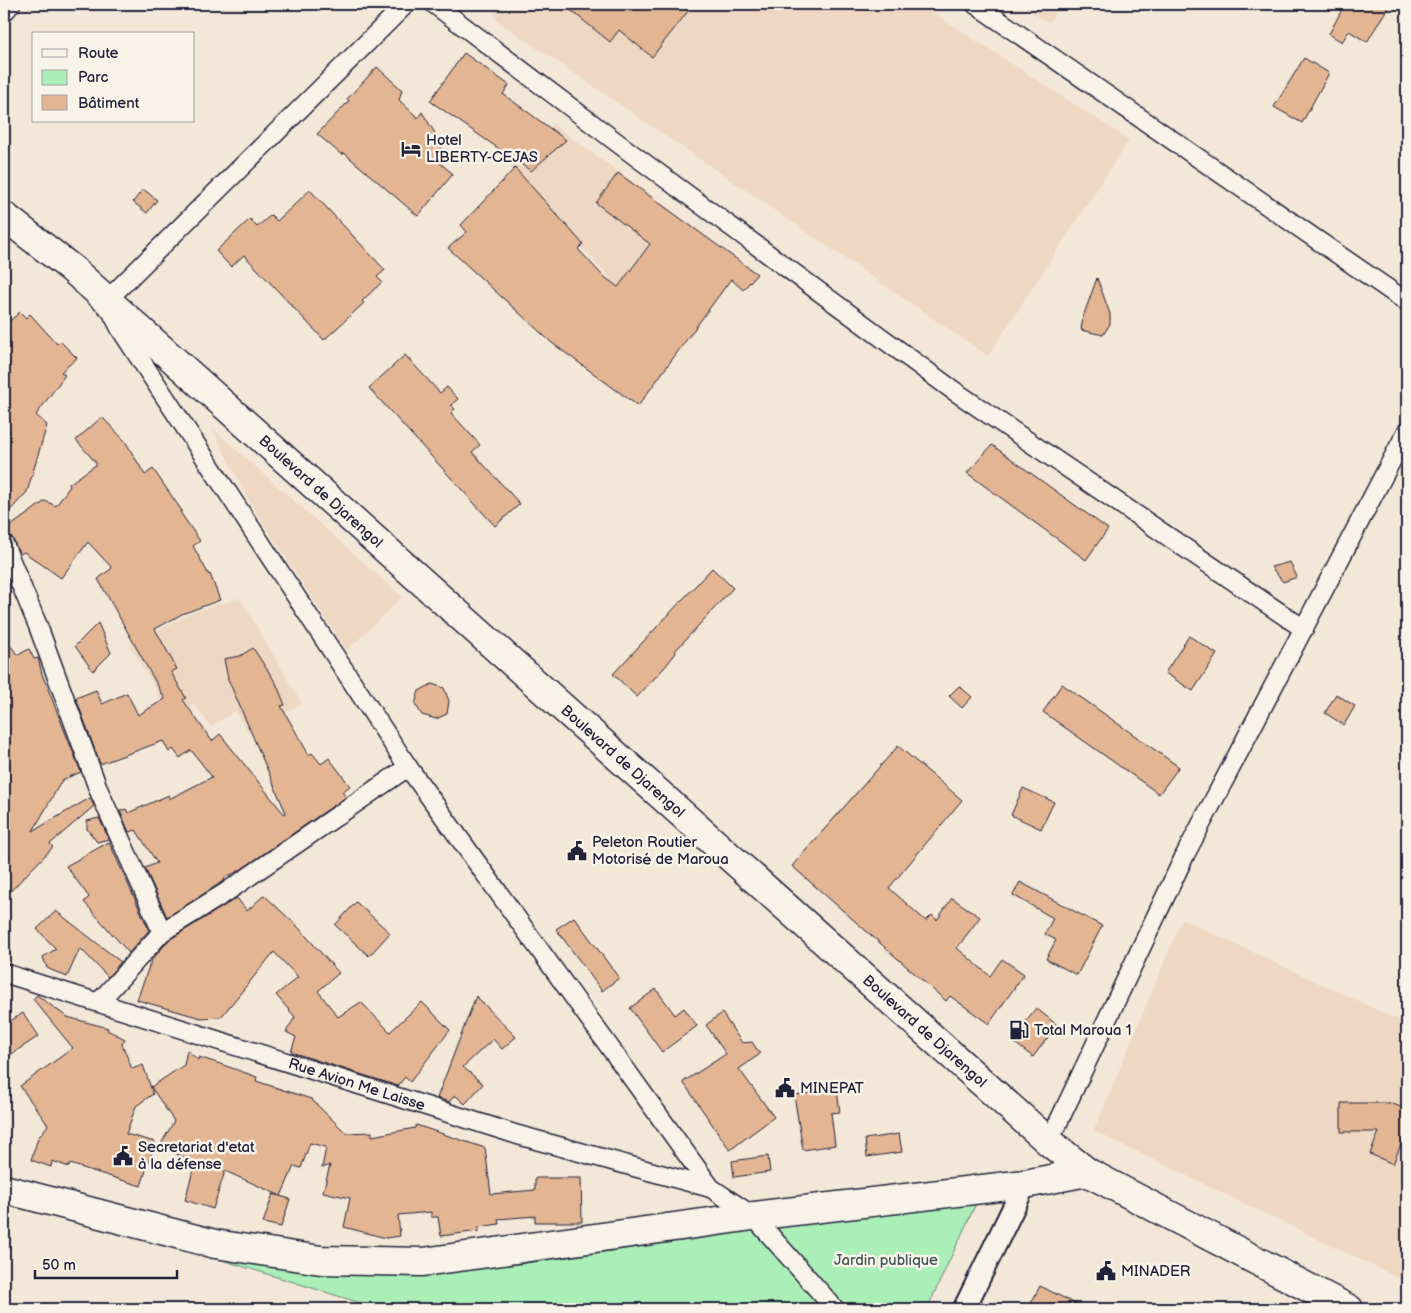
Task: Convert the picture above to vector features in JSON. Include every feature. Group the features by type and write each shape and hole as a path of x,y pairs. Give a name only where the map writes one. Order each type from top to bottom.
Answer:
{"main road":[{"name":"Boulevard de Djarengol","path":"4,216 71,268 1049,1142 1087,1172 1350,1309"},
{"path":"4,1189 215,1244 321,1260 423,1262 753,1216 1025,1184 1087,1172"}],"street":[{"path":"4,12 11,4"},
{"path":"406,4 106,301 121,330 408,767 711,1188 753,1216 835,1309"},
{"path":"434,4 639,159 950,388 1304,629"},
{"path":"975,4 1407,302"},
{"path":"1049,1142 1185,856 1407,431"},
{"path":"4,544 8,565 99,791 162,932"},
{"path":"99,1002 162,932 225,893 408,767"},
{"name":"Rue Avion Me Laisse","path":"4,973 509,1132 711,1188"},
{"path":"964,1309 1025,1184"}],"shaded area":[{"path":"491,4 920,4 1129,140 988,356 496,20"},
{"path":"1020,4 1061,4 1049,23"},
{"path":"552,124 672,210 618,287 510,167"},
{"path":"211,427 402,597 347,651 253,508"},
{"path":"240,598 302,704 248,732 235,711 211,727 194,704 172,717 130,646 190,613"},
{"path":"1182,919 1407,1024 1407,1282 1094,1131"}],"green space":[{"name":"Jardin publique","path":"979,1197 927,1309 380,1309 206,1255 427,1274"}],"building":[{"path":"563,4 681,4 689,10 652,57 619,30 610,42"},
{"path":"1345,4 1390,4 1367,42 1349,31 1342,42 1329,34"},
{"path":"464,53 509,85 503,94 566,140 531,171 430,101"},
{"path":"1304,58 1329,73 1302,123 1274,107"},
{"path":"377,67 402,90 399,100 418,118 422,112 441,143 440,163 453,174 418,216 344,153 342,155 317,134 349,101 347,99"},
{"path":"515,168 583,244 578,249 602,275 618,287 650,244 596,203 618,173 757,274 743,290 731,279 638,406 552,343 448,248 467,232 461,225"},
{"path":"143,189 157,200 147,213 133,202"},
{"path":"310,190 385,270 377,277 382,282 362,301 364,303 324,340 244,255 231,267 216,251 250,219 257,227 271,215 277,221"},
{"path":"1097,278 1110,314 1110,324 1103,335 1081,330 1083,317"},
{"path":"20,312 26,318 30,314 57,344 60,341 77,358 61,372 65,375 36,415 47,425 27,492 4,517 4,326"},
{"path":"405,355 440,393 447,387 458,399 451,405 455,409 451,413 480,445 472,452 520,504 495,526 369,388"},
{"path":"102,417 125,441 145,475 153,469 182,511 180,512 200,541 193,546 210,574 220,600 182,614 155,629 177,669 171,672 186,698 183,700 212,741 220,734 284,814 286,813 228,679 224,659 240,656 253,648 276,683 285,705 281,706 309,755 312,753 321,764 329,758 350,786 342,792 346,797 240,870 224,878 225,880 167,917 145,868 157,863 136,830 129,832 120,811 126,809 128,813 169,795 169,799 212,777 191,750 180,758 173,749 169,752 163,741 100,764 76,698 96,690 102,704 127,693 138,715 165,699 98,579 112,568 88,542 61,578 24,552 20,554 11,536 4,534 4,531 45,501 56,506 70,486 69,484 97,464 76,440"},
{"path":"992,445 1108,529 1086,560 967,473"},
{"path":"1290,562 1297,577 1283,582 1271,567"},
{"path":"712,568 733,588 675,651 676,653 664,668 637,697 613,674"},
{"path":"98,623 111,653 93,671 75,646"},
{"path":"1189,636 1217,654 1193,691 1165,673"},
{"path":"4,638 18,655 29,649 34,659 38,658 42,674 81,772 62,780 33,831 90,798 94,806 50,844 53,847 4,898"},
{"path":"432,684 444,688 449,701 447,714 436,719 422,715 415,704 419,691"},
{"path":"1062,684 1179,767 1159,794 1043,712"},
{"path":"959,686 972,697 962,708 949,696"},
{"path":"1336,694 1355,706 1344,725 1325,713"},
{"path":"898,746 962,800 889,888 926,921 932,915 937,920 952,898 980,917 957,948 990,976 1002,959 1024,974 989,1024 950,996 946,1001 792,866"},
{"path":"1023,788 1054,802 1041,829 1011,815"},
{"path":"99,818 109,839 97,842 87,829 87,821"},
{"path":"109,842 149,930 129,953 84,902 89,897 66,866"},
{"path":"1020,882 1102,926 1077,975 1046,959 1056,940 1045,934 1053,918 1013,895"},
{"path":"264,895 298,927 339,973 318,991 338,1017 361,1002 390,1032 422,1002 450,1030 410,1082 405,1077 398,1086 291,1052 296,1037 286,1032 295,1017 276,995 298,977 274,952 221,1017 201,1018 137,1000 151,961 169,940 237,898 247,911"},
{"path":"356,902 390,933 369,956 335,925"},
{"path":"56,911 121,962 108,977 80,948 67,977 47,968 43,957 56,949 37,929"},
{"path":"574,917 619,978 602,991 556,929"},
{"path":"656,989 675,1015 684,1008 697,1026 662,1052 630,1008"},
{"path":"37,995 67,1017 108,1028 107,1030 125,1039 122,1044 132,1069 143,1065 153,1094 136,1106 126,1134 155,1142 141,1186 70,1164 69,1167 52,1161 51,1167 31,1160 38,1138 48,1125 20,1086 73,1048 33,999"},
{"path":"476,996 516,1037 502,1049 493,1039 463,1067 483,1084 465,1104 455,1095 449,1102 437,1098"},
{"path":"1036,1008 1057,1025 1033,1057 1011,1040"},
{"path":"23,1013 39,1036 4,1059 4,1025"},
{"path":"722,1013 742,1043 752,1042 760,1054 739,1069 774,1117 730,1150 683,1082 726,1054 706,1025"},
{"path":"187,1050 198,1060 199,1057 223,1065 257,1077 256,1081 311,1099 346,1133 372,1132 372,1136 415,1128 416,1125 485,1148 491,1194 535,1190 535,1178 581,1178 582,1222 535,1222 535,1216 498,1219 499,1224 479,1227 479,1231 441,1236 438,1217 431,1217 431,1212 398,1215 400,1236 386,1238 344,1227 350,1198 323,1192 330,1165 322,1168 326,1147 310,1143 301,1168 294,1166 281,1196 225,1171 213,1209 185,1200 195,1163 160,1146 174,1121 151,1087 184,1065"},
{"path":"837,1090 840,1112 831,1113 835,1145 803,1150 794,1095"},
{"path":"1341,1103 1391,1103 1407,1110 1407,1147 1402,1142 1393,1164 1370,1154 1379,1132 1341,1132"},
{"path":"899,1134 902,1152 867,1157 865,1139"},
{"path":"768,1156 770,1172 734,1177 732,1161"},
{"path":"273,1194 290,1199 281,1227 263,1223"},
{"path":"1040,1286 1086,1309 1028,1309"}],"place":[{"name":"Hotel LIBERTY-CEJAS","path":"411,149"},
{"name":"Peleton Routier Motorisé de Maroua","path":"577,851"},
{"name":"Total Maroua 1","path":"1019,1030"},
{"name":"MINEPAT","path":"785,1088"},
{"name":"Secretariat d'etat à la défense","path":"123,1156"},
{"name":"MINADER","path":"1106,1271"}]}
